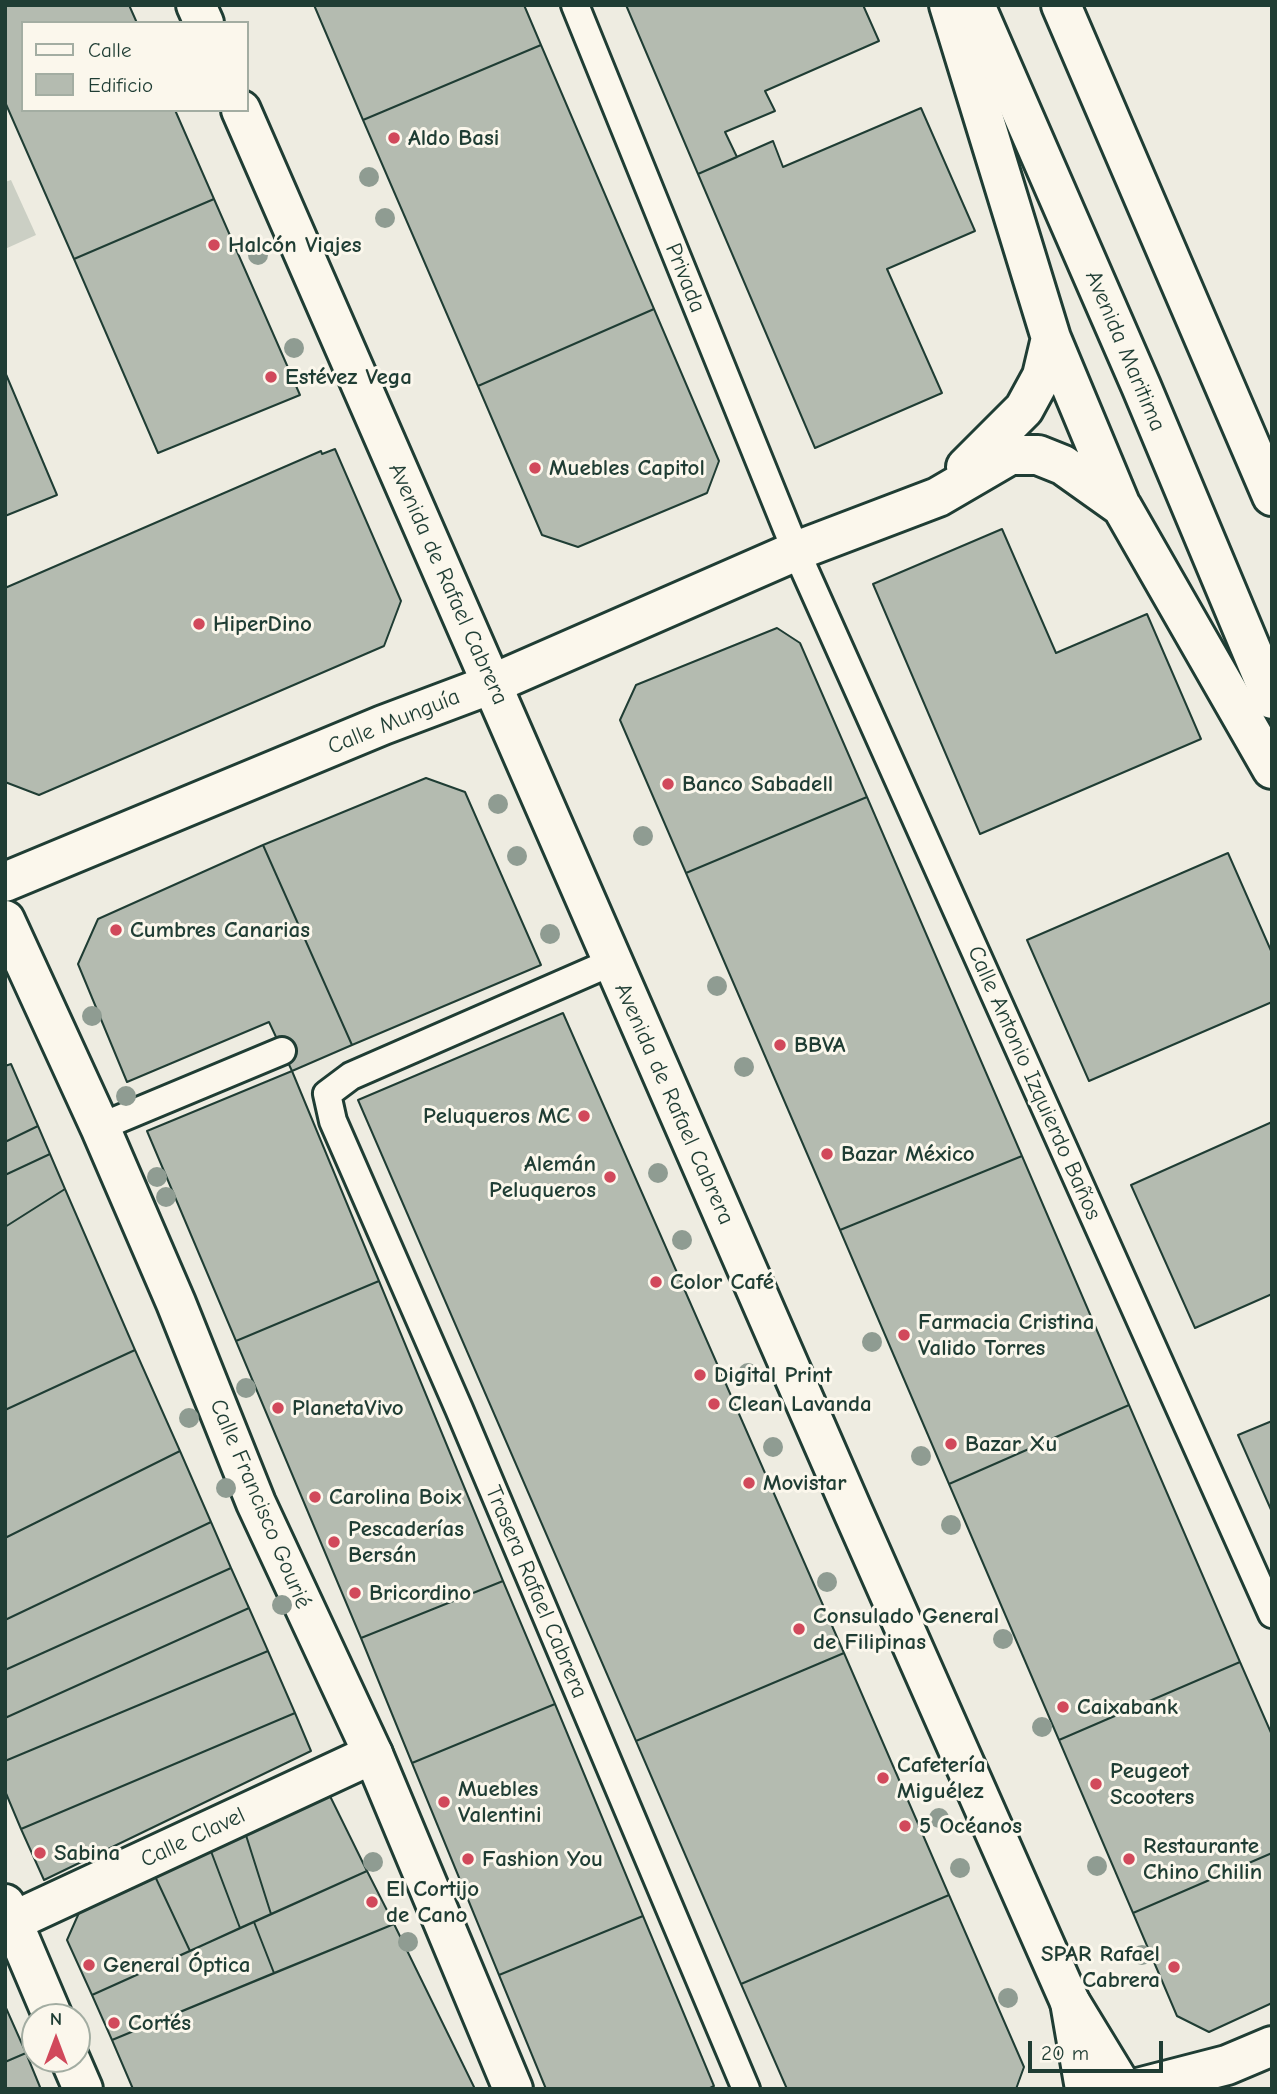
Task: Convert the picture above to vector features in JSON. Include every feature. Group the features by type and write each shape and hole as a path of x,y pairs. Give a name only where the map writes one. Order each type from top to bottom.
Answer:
{"main road":[{"path":"196,5 203,21"},
{"path":"950,5 1051,338 1122,507 1272,769"},
{"name":"Avenida Maritima","path":"975,5 1141,386 1272,699"},
{"path":"1061,5 1272,496"},
{"name":"Avenida de Rafael Cabrera","path":"242,112 859,1527 1070,2002 1123,2089"},
{"path":"938,496 1024,409 1042,376 1051,338"},
{"name":"Calle Munguía","path":"5,882 383,725 492,684 796,551 938,496 1010,455 1038,455 1063,465 1122,507"},
{"name":"Calle Francisco Gourié","path":"5,920 100,1127 176,1303 256,1503 373,1755 513,2089"},
{"name":"Calle Clavel","path":"8,1917 373,1755"},
{"path":"8,1917 47,2003"},
{"path":"1070,2002 1085,2089"},
{"path":"1134,2089 1227,2065 1272,2046"}],"lane":[{"name":"Privada","path":"575,5 796,551"},
{"name":"Calle Antonio Izquierdo Baños","path":"796,551 1272,1614"},
{"name":"Trasera Rafael Cabrera","path":"612,962 351,1076 327,1094 333,1121 459,1409 746,2089"},
{"path":"100,1127 282,1051"}],"shaded area":[{"path":"11,180 36,235 5,249 5,182"}],"building":[{"path":"5,5 129,5 136,21 21,21 21,112 176,112 214,199 74,259 5,102"},
{"path":"314,5 524,5 541,45 363,120"},
{"path":"626,5 863,5 879,41 765,91 775,111 725,132 737,157 698,174"},
{"path":"541,45 654,309 478,386 363,120"},
{"path":"921,108 975,231 887,269 942,393 815,448 698,174 773,141 783,167"},
{"path":"214,199 300,395 158,453 74,259"},
{"path":"654,309 719,461 707,493 578,547 542,535 478,386"},
{"path":"5,372 57,495 5,516"},
{"name":"HiperDino","path":"335,449 401,601 384,646 39,795 5,782 5,588 321,451 322,454"},
{"path":"1002,529 1056,653 1147,614 1201,739 980,834 873,584"},
{"path":"777,628 800,643 867,797 686,873 620,720 636,685"},
{"path":"426,778 465,792 541,965 352,1045 263,845"},
{"path":"867,797 1022,1156 840,1230 686,873"},
{"path":"263,845 352,1045 292,1071 269,1022 127,1082 78,964 98,919"},
{"path":"1228,853 1272,953 1272,1002 1089,1081 1027,940"},
{"path":"563,1013 844,1653 636,1741 358,1100"},
{"path":"11,1064 38,1126 5,1142 5,1066"},
{"path":"292,1071 379,1281 236,1341 147,1131"},
{"path":"1272,1122 1272,1294 1195,1328 1131,1185"},
{"path":"38,1126 50,1154 5,1175 5,1142"},
{"path":"50,1154 65,1189 5,1227 5,1175"},
{"path":"1022,1156 1129,1405 949,1484 840,1230"},
{"path":"65,1189 135,1350 5,1410 5,1227"},
{"path":"379,1281 503,1581 361,1638 236,1341"},
{"path":"135,1350 180,1451 5,1538 5,1410"},
{"path":"1129,1405 1240,1662 1059,1740 949,1484"},
{"path":"1272,1421 1272,1512 1238,1435"},
{"path":"180,1451 211,1522 5,1620 5,1538"},
{"path":"211,1522 231,1568 5,1670 5,1620"},
{"path":"231,1568 249,1608 5,1718 5,1670"},
{"path":"503,1581 555,1704 412,1763 361,1638"},
{"path":"249,1608 268,1651 5,1761 5,1718"},
{"path":"268,1651 295,1713 21,1829 5,1791 5,1761"},
{"path":"844,1653 949,1895 741,1984 636,1741"},
{"path":"1240,1662 1272,1735 1272,1853 1133,1913 1059,1740"},
{"path":"555,1704 643,1916 499,1975 412,1763"},
{"path":"295,1713 311,1751 44,1880 21,1829"},
{"path":"327,1790 367,1871 271,1914 244,1829"},
{"path":"244,1829 271,1914 240,1928 209,1846"},
{"path":"209,1846 240,1928 190,1951 153,1872"},
{"path":"1272,1853 1272,2003 1209,2032 1177,2016 1133,1913"},
{"path":"367,1871 394,1924 274,1973 254,1922"},
{"path":"153,1872 190,1951 92,1995 67,1940 82,1906"},
{"path":"949,1895 1024,2067 1016,2089 787,2089 741,1984"},
{"path":"643,1916 714,2086 708,2089 546,2089 499,1975"},
{"path":"254,1922 274,1973 112,2040 92,1995"},
{"path":"394,1924 475,2089 133,2089 112,2040"},
{"path":"5,2008 21,2042 21,2055 5,2062"},
{"path":"21,2055 21,2073 34,2073 40,2087 5,2089 5,2062"}],"place":[{"name":"Aldo Basi","path":"394,138"},
{"name":"Halcón Viajes","path":"214,245"},
{"name":"Estévez Vega","path":"271,377"},
{"name":"Muebles Capitol","path":"535,468"},
{"name":"HiperDino","path":"199,624"},
{"name":"Banco Sabadell","path":"668,784"},
{"name":"Cumbres Canarias","path":"116,930"},
{"name":"BBVA","path":"780,1045"},
{"name":"Peluqueros MC","path":"584,1116"},
{"name":"Bazar México","path":"827,1154"},
{"name":"Alemán Peluqueros","path":"610,1177"},
{"name":"Color Café","path":"656,1282"},
{"name":"Farmacia Cristina Valido Torres","path":"904,1335"},
{"name":"Digital Print","path":"700,1375"},
{"name":"Clean Lavanda","path":"714,1404"},
{"name":"PlanetaVivo","path":"278,1408"},
{"name":"Bazar Xu","path":"951,1444"},
{"name":"Movistar","path":"749,1483"},
{"name":"Carolina Boix","path":"315,1497"},
{"name":"Pescaderías Bersán","path":"334,1542"},
{"name":"Bricordino","path":"355,1593"},
{"name":"Consulado General de Filipinas","path":"799,1629"},
{"name":"Caixabank","path":"1063,1707"},
{"name":"Cafetería Miguélez","path":"883,1778"},
{"name":"Peugeot Scooters","path":"1096,1784"},
{"name":"Muebles Valentini","path":"444,1802"},
{"name":"5 Océanos","path":"905,1826"},
{"name":"Sabina","path":"40,1853"},
{"name":"Fashion You","path":"468,1859"},
{"name":"Restaurante Chino Chilin","path":"1129,1859"},
{"name":"El Cortijo de Cano","path":"372,1902"},
{"name":"General Óptica","path":"89,1965"},
{"name":"SPAR Rafael Cabrera","path":"1174,1967"},
{"name":"Cortés","path":"114,2023"}]}
